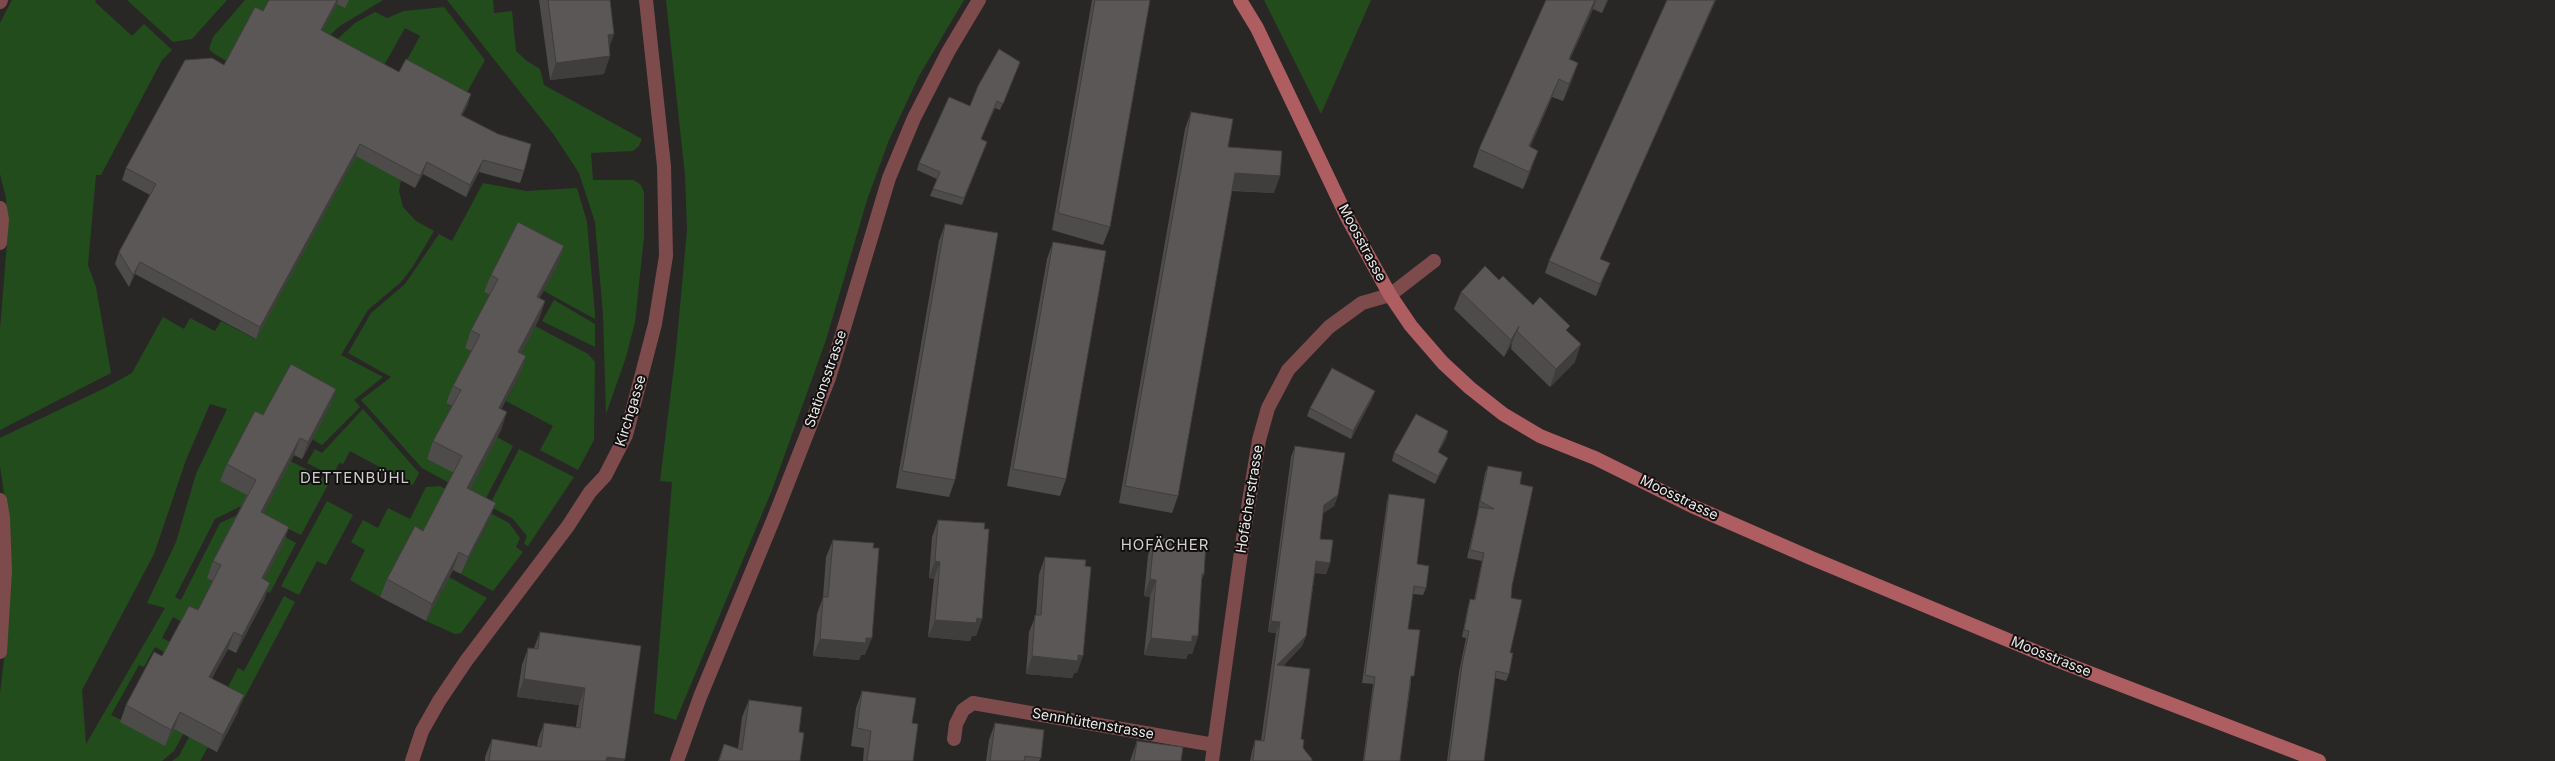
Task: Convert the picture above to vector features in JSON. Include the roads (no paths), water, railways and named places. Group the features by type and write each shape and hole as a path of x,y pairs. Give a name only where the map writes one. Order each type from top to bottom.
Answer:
{"main road":[{"name":"Moosstrasse","path":"1240,0 1257,28 1347,218 1390,295 1411,326 1443,364 1503,414 1540,436 1643,480 1701,510 2056,660 2319,761"}],"street":[{"name":"Kirchgasse","path":"412,761 422,732 439,701 466,661 558,540 590,492 605,476 626,435 655,324 666,256 664,166 646,0"},
{"name":"Stationsstrasse","path":"677,761 700,697 829,378 889,178 914,118 948,52 979,0"},
{"path":"0,208 2,220 0,243"},
{"path":"1390,295 1434,261"},
{"name":"Hofächerstrasse","path":"1212,761 1258,440 1268,408 1288,370 1329,326 1362,303 1390,295"},
{"path":"0,500 6,572 0,652"},
{"name":"Sennhüttenstrasse","path":"954,739 956,724 963,710 973,703 1214,745"}],"district":[{"name":"DETTENBÜHL","path":"355,478"},
{"name":"HOFÄCHER","path":"1165,545"}]}
